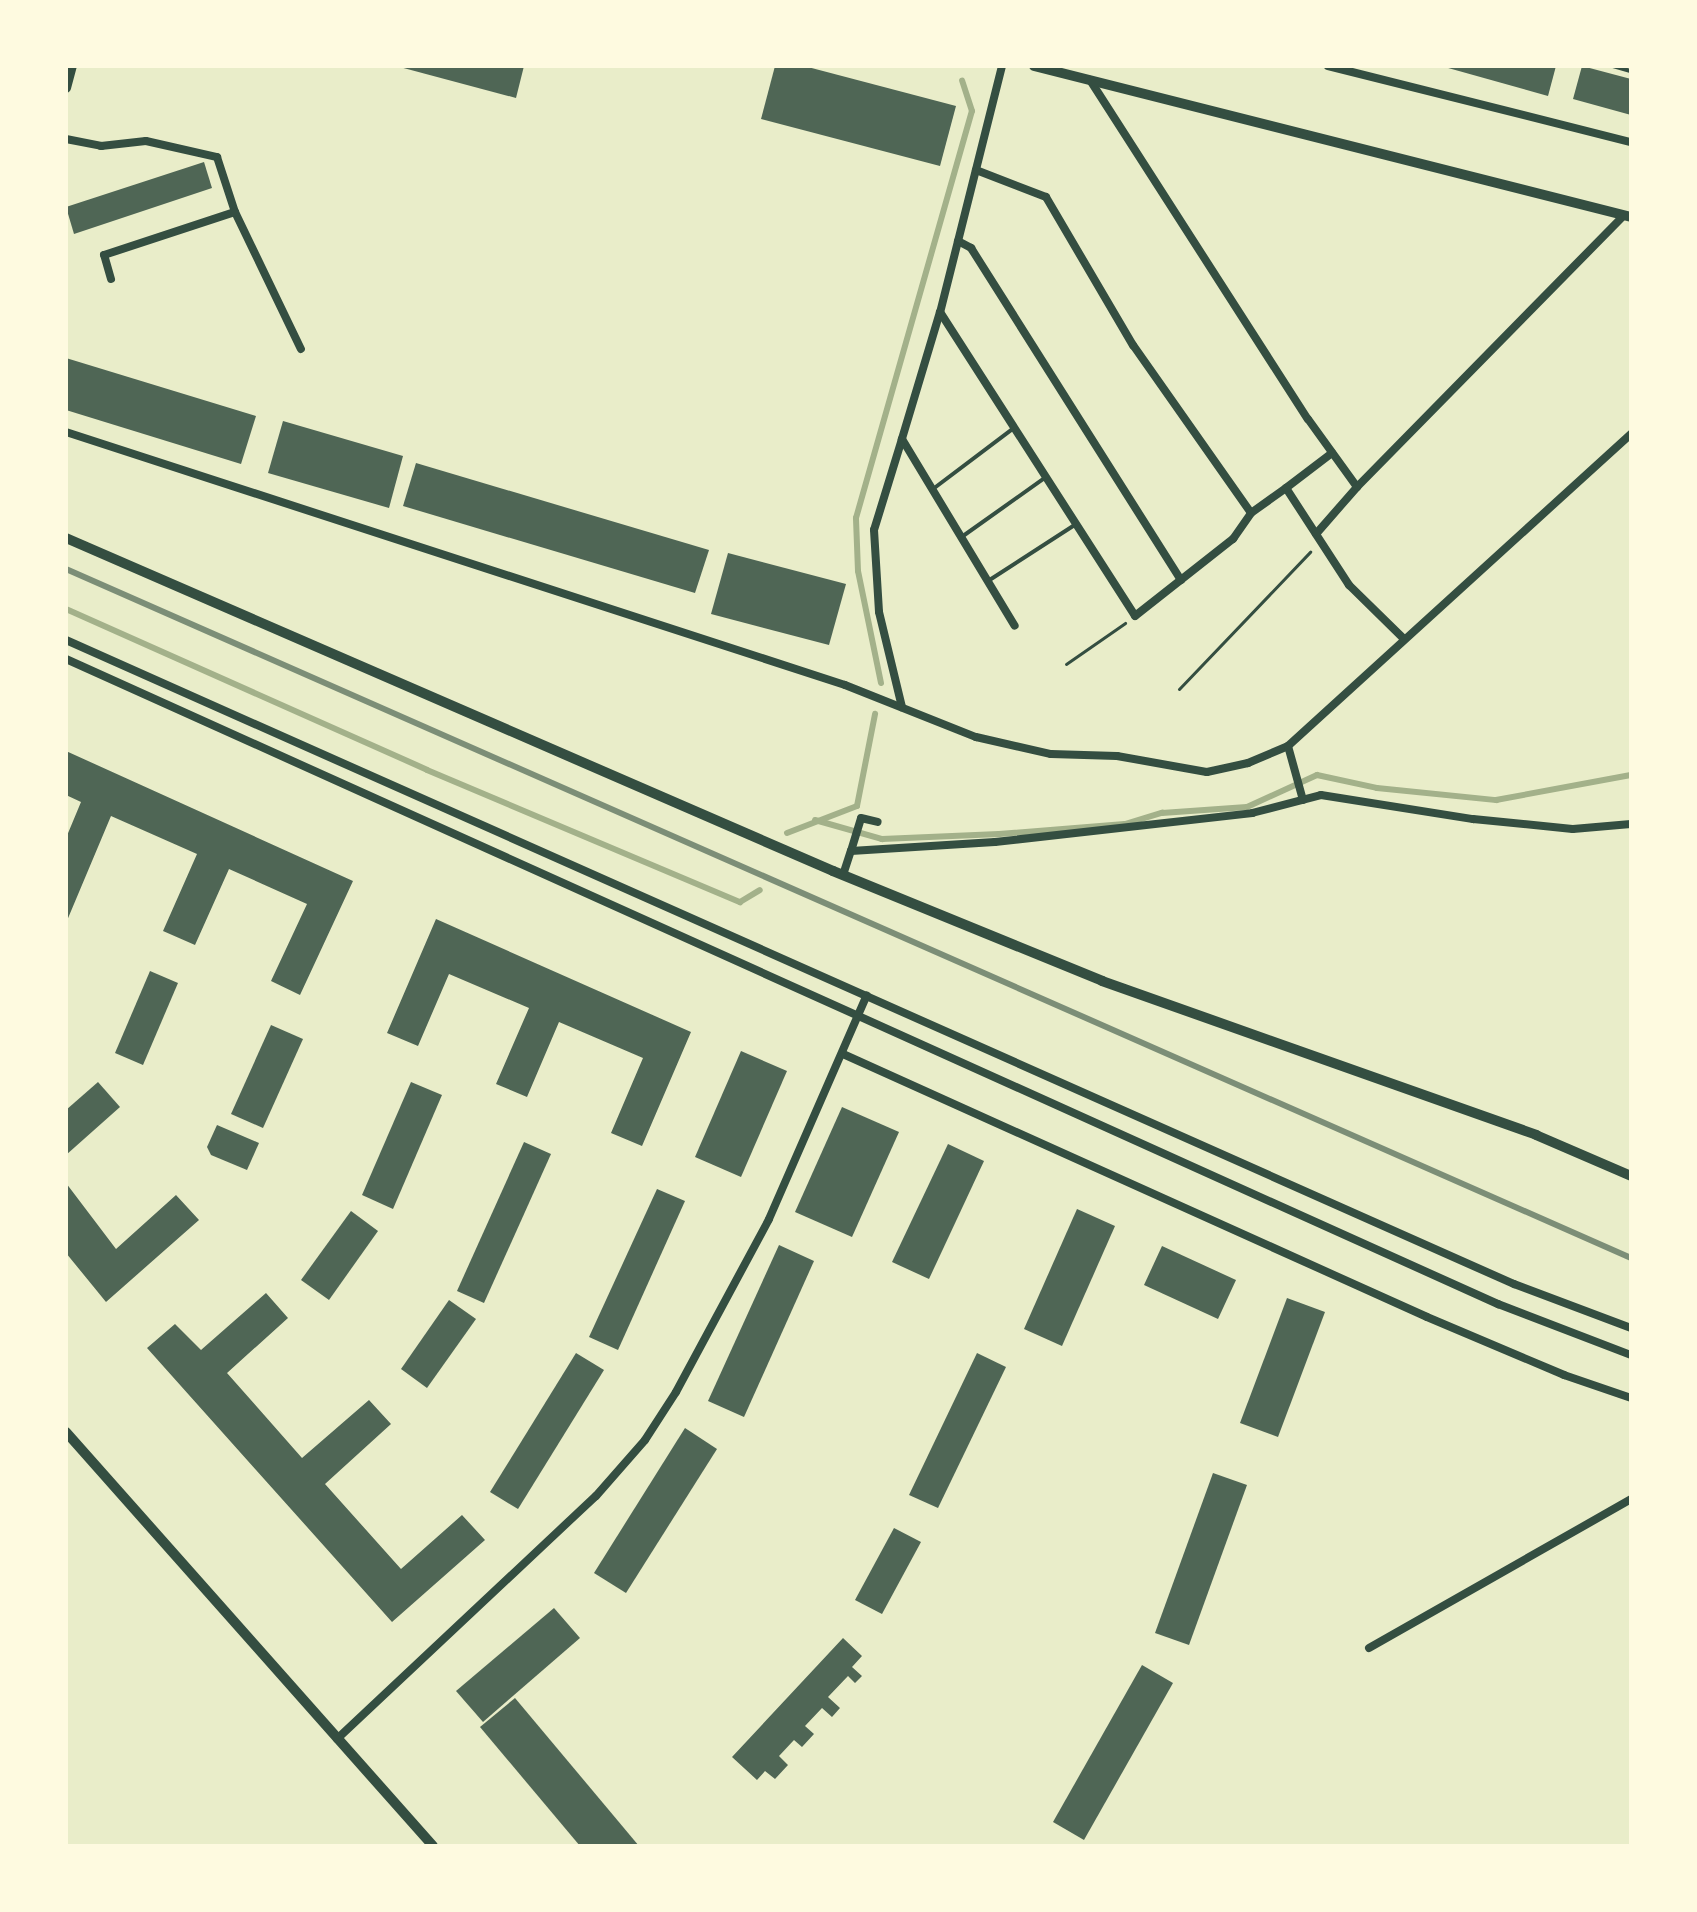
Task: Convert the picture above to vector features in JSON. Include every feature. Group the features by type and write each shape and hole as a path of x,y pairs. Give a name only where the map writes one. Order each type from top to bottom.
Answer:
{"street":[{"path":"66,88 72,66"},
{"path":"902,707 879,612 874,530 940,312 1002,66"},
{"path":"1034,66 1628,216"},
{"path":"1328,66 1366,71 1631,142"},
{"path":"1090,80 1357,487"},
{"path":"66,139 101,146 146,141 217,157 235,212 301,349"},
{"path":"976,170 1046,197 1133,345 1251,513"},
{"path":"111,279 104,255 235,212"},
{"path":"1318,538 1357,487 1628,216"},
{"path":"958,241 971,248 1181,580"},
{"path":"940,312 1135,616 1233,539 1251,513 1332,453"},
{"path":"66,432 845,685 976,737 1051,754 1117,756 1207,772 1248,763 1288,746 1631,434"},
{"path":"902,439 1015,626"},
{"path":"1286,488 1349,585 1404,639"},
{"path":"66,538 843,875 1102,981 1536,1135 1631,1176"},
{"path":"66,640 1514,1284 1631,1328"},
{"path":"66,659 1498,1304 1631,1355"},
{"path":"1288,746 1303,800"},
{"path":"851,851 1041,837 1252,813 1321,795 1473,819 1573,829 1631,824"},
{"path":"843,875 861,818 878,822"},
{"path":"337,1739 596,1496 645,1440 676,1392 769,1219 867,995"},
{"path":"843,1054 1427,1317 1564,1375 1631,1398"},
{"path":"66,1432 433,1846"},
{"path":"1369,1648 1631,1499"}],"lane":[{"path":"1613,66 1631,71"},
{"path":"932,490 1014,428"},
{"path":"961,538 1046,477"},
{"path":"988,581 1076,524"}],"path":[{"path":"1179,689 1318,538"},
{"path":"1066,664 1135,616"}],"building":[{"path":"396,66 524,66 516,98"},
{"path":"775,66 804,66 956,106 940,166 761,119"},
{"path":"1441,66 1556,66 1548,96"},
{"path":"1582,66 1631,79 1631,115 1573,99"},
{"path":"204,162 212,188 74,234 66,207"},
{"path":"66,358 256,416 241,464 66,410"},
{"path":"283,421 403,456 389,508 268,473"},
{"path":"416,463 709,550 695,593 403,506"},
{"path":"728,553 846,584 829,645 711,614"},
{"path":"66,751 353,881 300,995 271,981 307,904 229,869 195,945 163,931 197,854 111,816 66,923 66,838 81,802 66,795"},
{"path":"436,919 691,1032 642,1146 611,1133 643,1058 559,1022 527,1097 496,1084 529,1008 449,974 418,1046 387,1033"},
{"path":"150,971 178,983 143,1065 115,1053"},
{"path":"271,1025 303,1039 263,1128 231,1114"},
{"path":"741,1051 787,1071 741,1177 695,1157"},
{"path":"98,1082 120,1107 66,1155 66,1110"},
{"path":"411,1082 442,1095 393,1209 362,1195"},
{"path":"842,1107 899,1132 852,1237 795,1212"},
{"path":"217,1125 259,1143 247,1170 211,1155 207,1147"},
{"path":"524,1142 551,1154 484,1303 457,1291"},
{"path":"948,1144 984,1161 929,1279 892,1262"},
{"path":"66,1183 116,1249 176,1195 199,1220 106,1302 66,1253"},
{"path":"657,1189 685,1201 618,1350 589,1337"},
{"path":"1077,1209 1115,1226 1062,1346 1024,1329"},
{"path":"351,1211 378,1231 329,1300 301,1280"},
{"path":"779,1245 814,1261 744,1417 708,1401"},
{"path":"1162,1246 1236,1280 1218,1319 1144,1285"},
{"path":"266,1293 288,1318 227,1373 302,1458 369,1400 391,1424 325,1484 401,1569 462,1515 485,1540 392,1622 147,1348 175,1324 201,1350"},
{"path":"1287,1298 1325,1312 1278,1437 1240,1423"},
{"path":"449,1300 476,1319 427,1388 401,1369"},
{"path":"576,1353 604,1370 518,1509 490,1492"},
{"path":"977,1353 1006,1367 938,1508 909,1495"},
{"path":"685,1428 717,1449 626,1593 594,1573"},
{"path":"1213,1473 1247,1485 1189,1645 1155,1633"},
{"path":"894,1528 921,1542 882,1614 855,1600"},
{"path":"554,1608 580,1638 483,1722 456,1691"},
{"path":"843,1638 862,1656 852,1667 862,1676 855,1683 848,1676 828,1697 840,1708 832,1717 822,1708 805,1726 814,1734 802,1747 794,1740 779,1756 788,1765 775,1779 765,1771 757,1780 732,1757"},
{"path":"1142,1665 1173,1683 1084,1840 1053,1822"},
{"path":"515,1698 639,1846 580,1846 480,1727"}],"waterway":[{"path":"881,683 858,571 856,518 972,111 962,81"},
{"path":"66,609 427,770 740,902 760,890"},
{"path":"787,833 857,806 875,714"},
{"path":"815,820 882,839 999,834 1125,824 1162,813 1247,807 1317,775 1377,788 1496,800 1631,775"}],"railway":[{"path":"66,569 1631,1258"}]}
